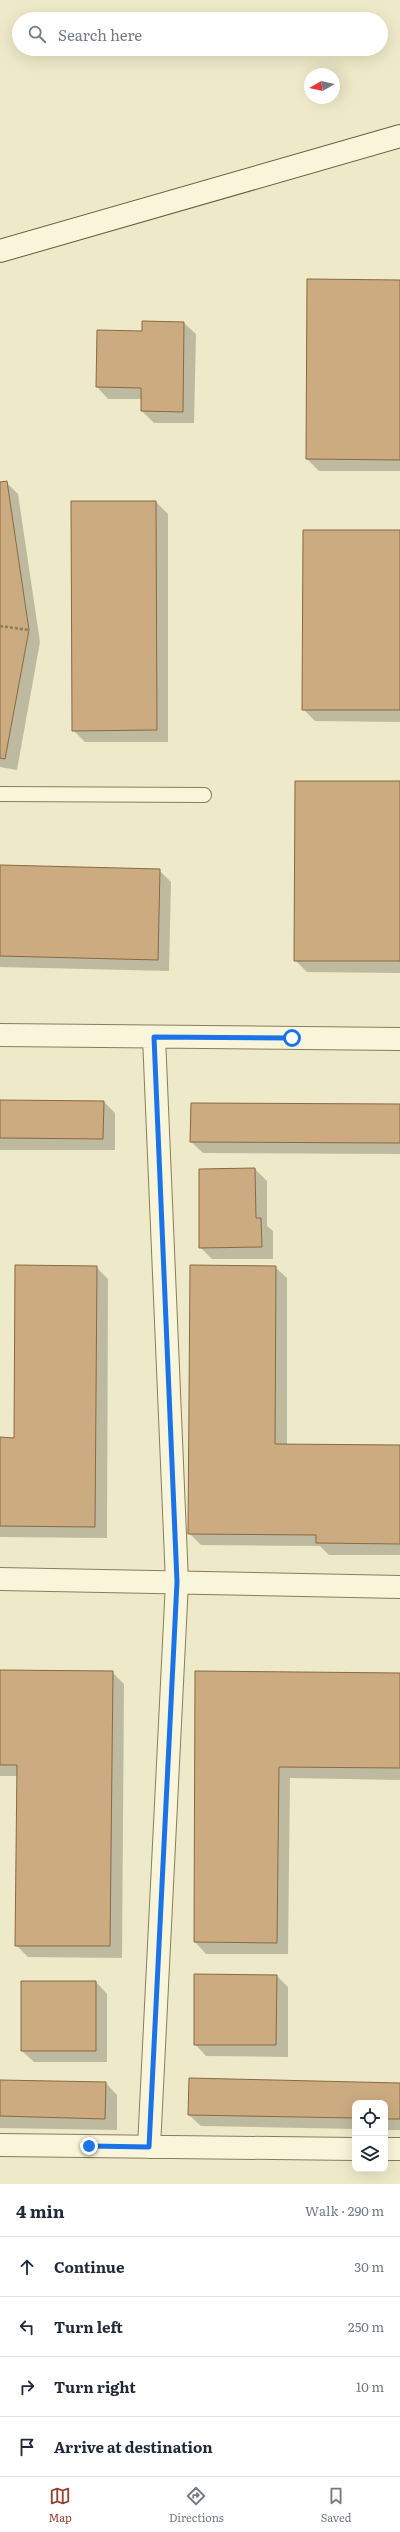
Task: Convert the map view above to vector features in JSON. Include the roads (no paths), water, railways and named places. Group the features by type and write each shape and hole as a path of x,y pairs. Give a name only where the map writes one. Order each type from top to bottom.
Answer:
{"street":[{"path":"0,251 400,136"},
{"path":"0,1035 400,1039"},
{"path":"149,2147 177,1582 154,1037"},
{"path":"0,1579 400,1586"},
{"path":"0,2145 352,2149"},
{"path":"388,2149 400,2149"}],"lane":[{"path":"0,794 204,796"}]}
